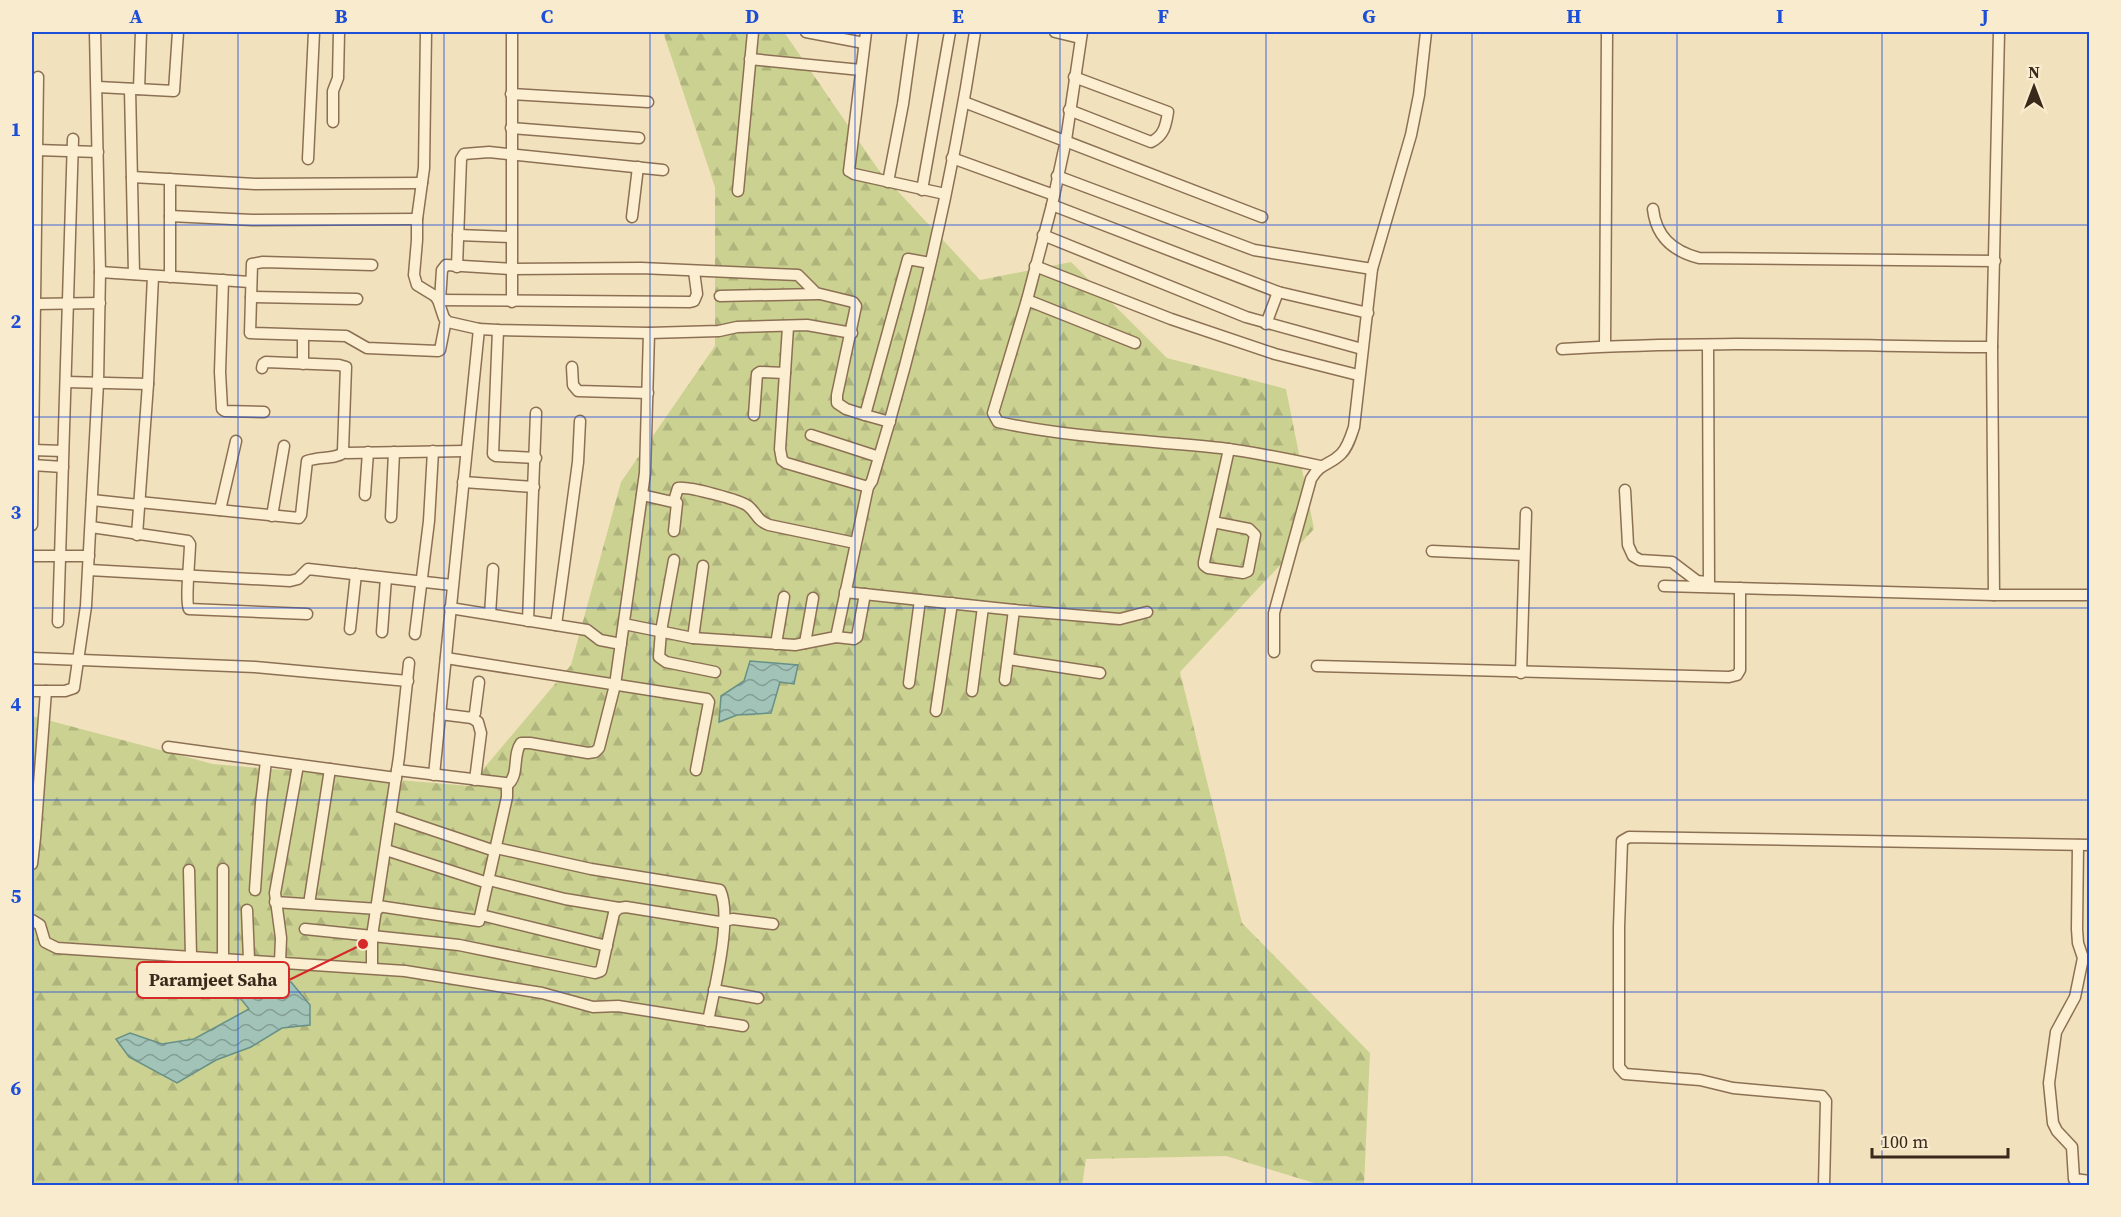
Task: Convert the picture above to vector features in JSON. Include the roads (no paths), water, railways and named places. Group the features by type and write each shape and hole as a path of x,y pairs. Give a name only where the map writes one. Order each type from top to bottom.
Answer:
{"street":[{"path":"32,691 72,690 74,688 89,570 100,303 98,87 95,32"},
{"path":"134,274 132,177 135,89 141,32"},
{"path":"98,87 174,91 178,32"},
{"path":"308,159 314,32"},
{"path":"333,122 333,91 338,78 339,32"},
{"path":"426,32 422,183 417,219 414,278 417,285 439,300 690,302 694,301 697,294 694,271"},
{"path":"512,32 512,302"},
{"path":"738,191 753,32"},
{"path":"806,32 865,37 848,168 851,173 945,194"},
{"path":"888,182 903,104 913,32"},
{"path":"922,190 950,32"},
{"path":"836,637 868,487 890,422 930,263 964,102 975,32"},
{"path":"1055,32 1081,35 1066,140 1027,300 993,413 998,422 1040,431 1229,450 1320,466"},
{"path":"1274,652 1274,613 1304,498 1311,479 1320,466 1342,453 1351,439 1372,269 1411,135 1419,95 1426,32"},
{"path":"1605,346 1607,32"},
{"path":"1994,595 1992,347 1999,32"},
{"path":"750,59 861,70"},
{"path":"32,525 38,77"},
{"path":"1069,110 1152,142 1163,132 1168,112 1074,77"},
{"path":"511,94 648,102"},
{"path":"964,102 1262,217"},
{"path":"511,128 639,138"},
{"path":"58,622 73,139"},
{"path":"37,150 98,152"},
{"path":"457,267 463,156 468,152 663,170"},
{"path":"952,158 1278,292 1368,313"},
{"path":"632,217 638,168"},
{"path":"1057,176 1254,250 1372,269"},
{"path":"132,177 255,184 422,183"},
{"path":"170,179 170,277"},
{"path":"1653,209 1656,225 1661,235 1683,252 1699,258 1995,261"},
{"path":"170,216 252,220 417,219"},
{"path":"458,235 511,237"},
{"path":"1043,236 1246,317 1362,349"},
{"path":"865,415 908,259 930,263"},
{"path":"372,264 255,262 251,266 250,333 346,336 367,348 438,351 446,320 439,300 443,267 446,265 512,270 640,268 795,275 801,277 818,294"},
{"path":"1035,266 1171,319 1275,354 1359,375"},
{"path":"100,272 250,282"},
{"path":"137,535 153,276"},
{"path":"223,280 220,372 222,409 264,412"},
{"path":"1266,324 1278,292"},
{"path":"720,296 818,294 856,304 857,309 837,403 846,409 890,422"},
{"path":"250,297 357,298"},
{"path":"1027,300 1135,343"},
{"path":"35,304 100,303"},
{"path":"446,320 478,329 498,330 650,333 719,331 737,327 813,326 852,333"},
{"path":"788,327 780,449 782,460 868,487"},
{"path":"434,776 478,329"},
{"path":"498,330 493,454 536,458"},
{"path":"275,902 378,908 480,920 507,797 507,785 513,779 518,748 521,743 588,753 598,751 615,685 645,473 650,333"},
{"path":"303,336 303,364"},
{"path":"1708,345 1709,584"},
{"path":"1562,349 1605,346 1708,345 1992,347"},
{"path":"262,368 266,362 345,367 343,450 345,452"},
{"path":"572,367 573,385 578,392 648,393"},
{"path":"754,415 757,374 760,372 785,373"},
{"path":"66,382 148,384"},
{"path":"528,621 536,413"},
{"path":"556,625 578,462 580,421"},
{"path":"812,435 879,458"},
{"path":"220,510 236,441"},
{"path":"272,516 284,446"},
{"path":"33,450 63,451"},
{"path":"1213,522 1254,532 1248,571 1243,573 1208,568 1204,565 1213,522 1229,450"},
{"path":"415,634 429,521 433,451"},
{"path":"92,500 299,518 302,515 308,461 312,459 337,457 345,452 466,451"},
{"path":"365,495 368,452"},
{"path":"392,517 394,452"},
{"path":"32,465 63,467"},
{"path":"462,482 534,487"},
{"path":"674,501 678,488 691,488 748,505 760,521 769,525 855,543"},
{"path":"1625,490 1628,545 1633,556 1640,560 1672,562 1697,581 1709,584 1740,588 2090,596"},
{"path":"642,495 674,501 678,505 674,531"},
{"path":"1521,673 1526,513"},
{"path":"91,527 188,541 190,544 190,575 186,604 189,609 307,614"},
{"path":"1432,551 1524,555"},
{"path":"32,556 89,556"},
{"path":"674,560 661,632 659,657 661,660 715,672"},
{"path":"693,638 703,566"},
{"path":"89,570 290,581 298,579 308,569 453,585"},
{"path":"490,614 494,569"},
{"path":"350,630 356,574"},
{"path":"382,632 386,578"},
{"path":"1664,586 1709,584"},
{"path":"1317,666 1521,673 1736,676 1740,670 1740,588"},
{"path":"845,592 1120,619 1147,612"},
{"path":"624,624 693,638 776,644 795,645 836,637 854,639 857,637 865,594"},
{"path":"776,644 784,597"},
{"path":"805,643 813,598"},
{"path":"909,683 920,600"},
{"path":"936,711 952,603"},
{"path":"972,691 983,606"},
{"path":"450,608 587,630 600,640 621,644"},
{"path":"1005,680 1014,610"},
{"path":"32,658 255,667 408,681"},
{"path":"446,658 708,700 696,770"},
{"path":"1008,659 1100,674"},
{"path":"372,968 372,936 391,816 409,663"},
{"path":"472,718 475,713 479,682"},
{"path":"32,864 46,691"},
{"path":"440,714 472,718 478,722 481,733 475,780"},
{"path":"168,747 330,769 434,776 507,785"},
{"path":"255,890 266,761"},
{"path":"280,962 281,938 275,902 298,765"},
{"path":"309,904 330,769"},
{"path":"391,816 495,850 591,869 720,890 723,899 721,954 708,1021"},
{"path":"1824,1185 1826,1101 1821,1096 1733,1088 1700,1080 1625,1074 1619,1067 1618,927 1622,841 1629,837 2084,845 2077,929 2078,943 2083,958 2075,997 2056,1032 2049,1091 2053,1123 2057,1131 2072,1147 2074,1179 2090,1181"},
{"path":"386,850 489,882 566,899 723,922 733,919 773,924"},
{"path":"223,869 224,958"},
{"path":"189,870 191,956"},
{"path":"305,929 459,945 595,973 601,971 614,913 619,908"},
{"path":"247,910 249,960"},
{"path":"482,915 607,946"},
{"path":"32,920 40,925 45,942 57,948 405,971 542,993 593,1007 618,1006 743,1026"},
{"path":"714,990 758,998"}],"water":[{"path":"750,661 798,665 794,684 780,682 771,713 737,715 719,722 721,696 744,681"},
{"path":"291,982 310,1005 310,1025 282,1028 251,1047 216,1060 177,1083 129,1057 116,1039 130,1033 162,1044 194,1039 249,1009 237,994"}],"place":[{"name":"Paramjeet Saha","path":"363,944"}]}
